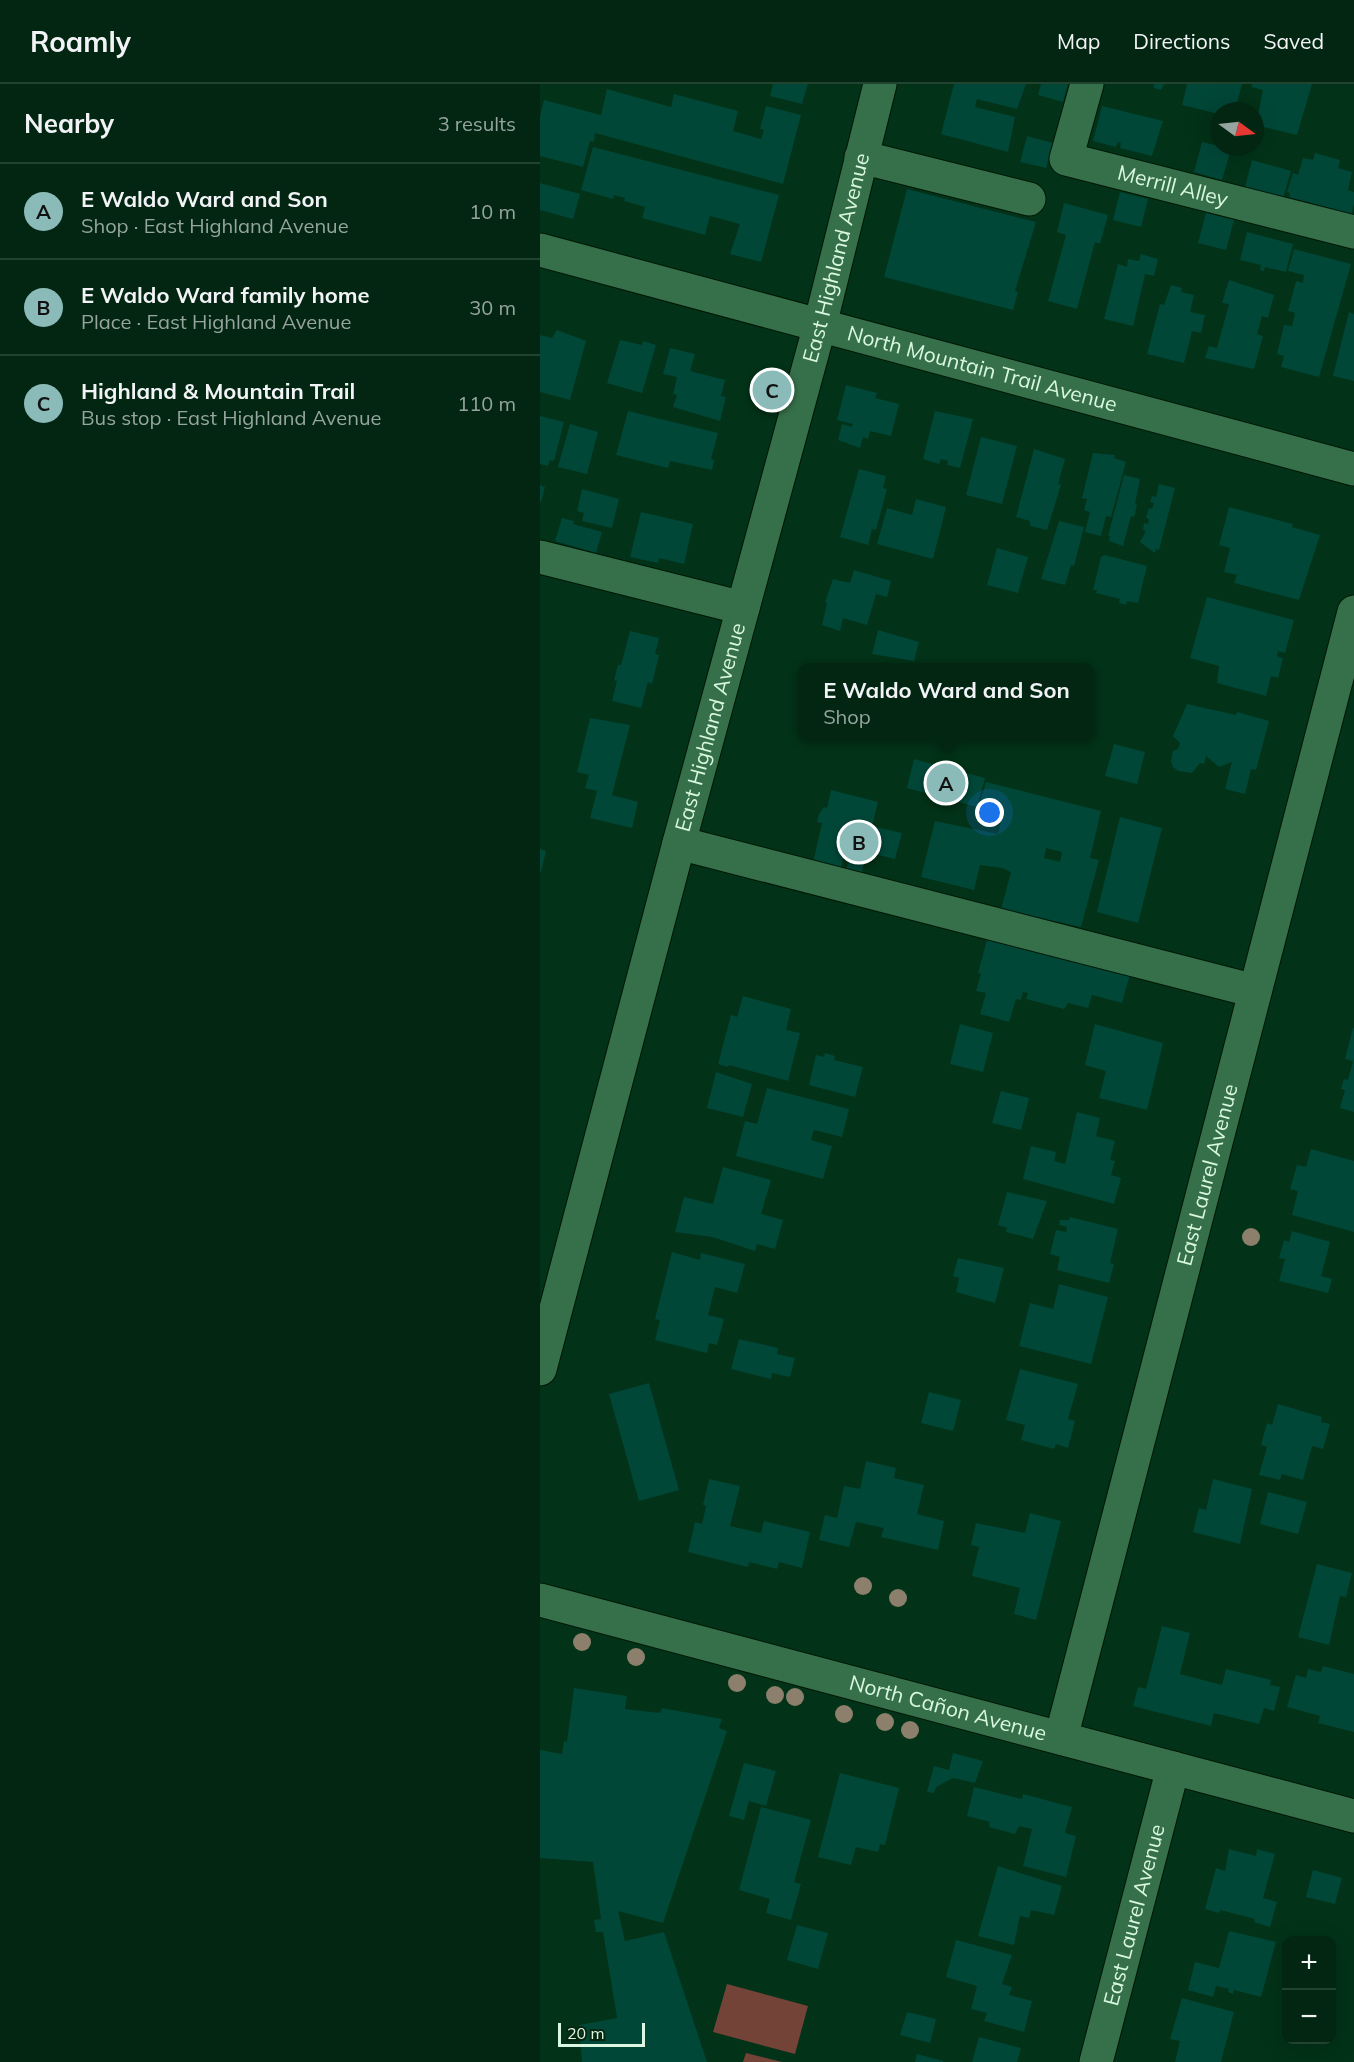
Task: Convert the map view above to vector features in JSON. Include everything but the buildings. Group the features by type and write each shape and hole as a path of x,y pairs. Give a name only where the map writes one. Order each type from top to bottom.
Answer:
{"street":[{"name":"East Highland Avenue","path":"540,1368 679,843 820,325 880,84"},
{"name":"Merrill Alley","path":"1087,84 1066,159 1354,232"},
{"path":"861,157 1029,199"},
{"name":"North Mountain Trail Avenue","path":"540,250 1354,469"},
{"path":"540,557 743,608"},
{"name":"East Laurel Avenue","path":"1061,1738 1354,612"},
{"path":"679,843 1255,991"},
{"name":"North Cañon Avenue","path":"540,1600 1354,1816"},
{"name":"East Laurel Avenue","path":"1096,2062 1173,1768"}],"shaded area":[{"path":"727,1984 808,2006 795,2054 713,2032"},
{"path":"746,2053 782,2062 743,2062"}],"place":[{"name":"Highland & Mountain Trail","path":"772,390"},
{"name":"E Waldo Ward and Son","path":"946,783"},
{"name":"E Waldo Ward family home","path":"859,842"}]}
